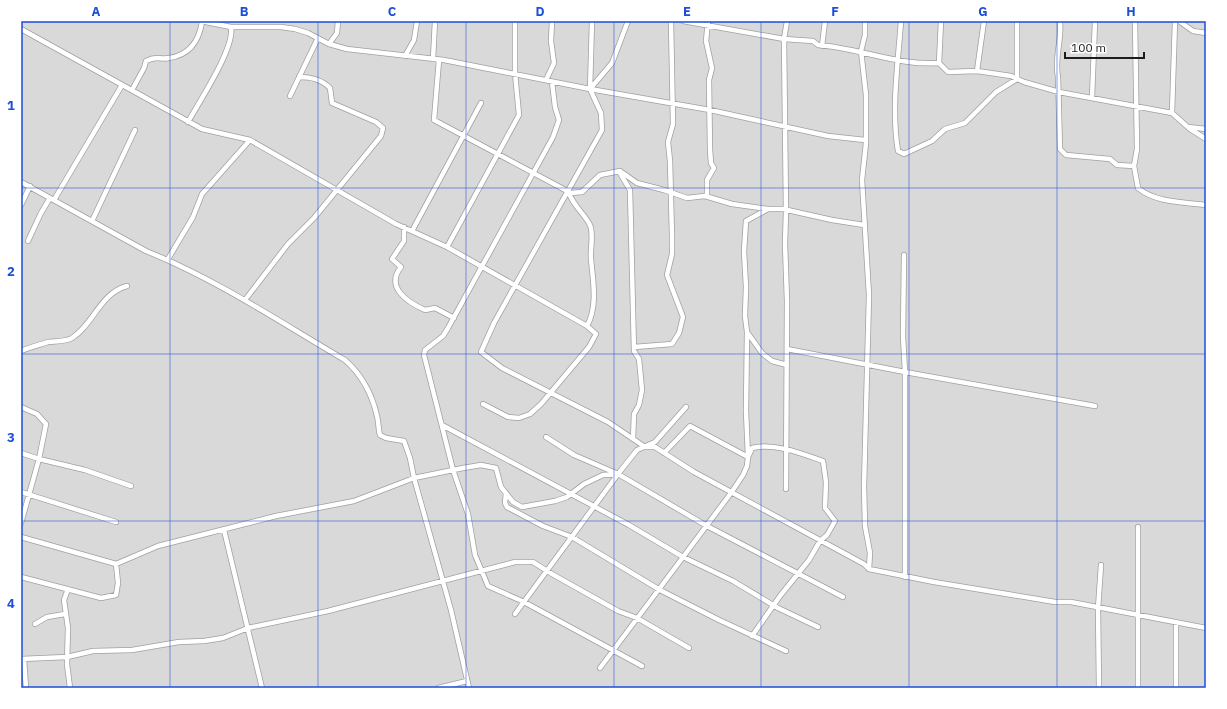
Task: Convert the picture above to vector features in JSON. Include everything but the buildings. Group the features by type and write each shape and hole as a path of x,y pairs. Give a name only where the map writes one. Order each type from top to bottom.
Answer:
{"street":[{"path":"216,26 221,24 223,21"},
{"path":"329,44 337,33 338,21"},
{"path":"405,56 414,40 417,21"},
{"path":"434,59 436,21"},
{"path":"447,248 519,115 515,73 515,21"},
{"path":"546,80 554,64 551,41 552,21"},
{"path":"592,21 590,89 601,112 602,130 494,323 481,352 502,368 608,422 645,446 655,447 694,472 869,569 1056,602 1071,602 1098,609 1206,628"},
{"path":"590,89 612,63 628,21"},
{"path":"634,347 672,344 680,333 683,317 667,275 672,254 670,161 668,142 673,124 671,21"},
{"path":"683,21 708,23 784,39 813,41 822,46 861,51 898,60 939,63 948,72 977,71 1017,79 1059,92 1172,113 1187,127 1206,139"},
{"path":"786,489 785,448 787,349 784,39 787,21"},
{"path":"822,46 825,21"},
{"path":"865,21 865,35 861,51 866,96 862,180 870,295 864,487 865,526 870,553 869,569"},
{"path":"901,21 898,60 896,138 898,151 904,154 932,141 945,129 965,123 996,92 1017,79"},
{"path":"939,63 941,21"},
{"path":"977,71 984,21"},
{"path":"1016,21 1017,79"},
{"path":"1060,21 1059,50 1055,68 1059,92 1059,144 1062,153 1066,156 1110,159 1117,165 1134,166"},
{"path":"1092,98 1095,21"},
{"path":"1135,21 1135,107 1137,149 1134,166 1138,188 1144,193 1159,199 1206,205"},
{"path":"1172,113 1175,21"},
{"path":"1179,21 1193,31 1206,33"},
{"path":"132,90 144,68 146,61 156,56 167,59 181,55 198,40 201,22 216,26 231,27 281,27 295,29 329,44 347,49 434,59 493,71 515,73 552,82 710,110 786,128 828,136 865,140"},
{"path":"707,196 707,180 714,168 711,163 710,150 709,80 712,68 706,40 708,23"},
{"path":"188,122 220,64 232,35 231,27"},
{"path":"21,29 188,122 209,132 228,133 250,140 404,228 447,248 516,285 587,326 596,334 589,348 550,392 542,404 530,414 519,418 508,417 483,404"},
{"path":"290,96 318,38"},
{"path":"439,60 434,120 533,174 568,191 577,194 582,192 600,175 620,171 637,183 687,198 707,196 732,204 768,209 778,208 832,220 864,224"},
{"path":"245,300 288,244 314,218 381,136 383,128 376,122 332,103 330,88 323,81 309,77 300,77"},
{"path":"552,82 559,123 533,174 454,318 443,336 425,350 424,355 453,470 468,514 475,555 488,586 524,602 642,666"},
{"path":"28,241 40,213 52,199 122,85"},
{"path":"412,231 481,103"},
{"path":"1187,127 1206,129"},
{"path":"92,221 135,130"},
{"path":"168,259 193,217 202,194 250,140"},
{"path":"620,171 630,190 634,347 639,359 642,390 639,405 634,414 633,439"},
{"path":"21,182 146,250 168,259 245,300 344,360 356,370 361,376 374,405 380,435 386,438 404,441 410,458 414,478 443,582 469,688"},
{"path":"21,205 30,186"},
{"path":"568,191 576,208 590,225 592,237 591,258 594,289 592,317 587,326"},
{"path":"600,668 707,526 743,475 747,466 747,332 745,316 746,287 744,250 746,221 768,209"},
{"path":"404,228 404,241 392,259 401,267 394,277 395,283 407,300 425,310 435,308 454,318"},
{"path":"904,255 903,336 905,372 905,576"},
{"path":"21,351 49,342 70,339 77,333 107,296 117,288 127,286"},
{"path":"747,332 762,353 772,361 787,365"},
{"path":"787,349 1095,406"},
{"path":"21,407 37,414 46,424 40,459 21,523"},
{"path":"515,614 593,507 637,450 655,442 686,407"},
{"path":"442,425 684,557 733,581 773,606 818,628"},
{"path":"664,453 690,426 748,457"},
{"path":"546,437 574,455 618,474 707,526 843,597"},
{"path":"748,457 752,448 785,448 823,461 826,482 825,508 835,521 827,535 820,541 809,560 797,572 752,636"},
{"path":"21,453 84,470 131,486"},
{"path":"21,537 116,564 158,546 276,516 354,501 414,478 453,470 493,466 496,468 501,487 513,502 527,507 555,501 571,494 584,484 603,475 618,474"},
{"path":"21,492 66,508 116,522"},
{"path":"506,493 505,502 507,507 543,526 572,537 660,590 752,636 786,651"},
{"path":"1138,527 1138,688"},
{"path":"224,530 262,688"},
{"path":"26,688 23,659 67,657 93,651 132,650 179,642 204,641 223,638 248,628 328,611 482,572 515,562 533,562 546,571 618,611 637,618 689,648"},
{"path":"21,577 101,598 116,595 118,583 116,564"},
{"path":"1099,688 1098,609 1101,565"},
{"path":"68,589 64,600 68,628 67,657 70,688"},
{"path":"35,624 48,617 65,614"},
{"path":"1176,622 1176,688"},
{"path":"438,688 467,681"}],"shaded area":[{"path":"21,21 1206,21 1206,688 21,688"}]}
